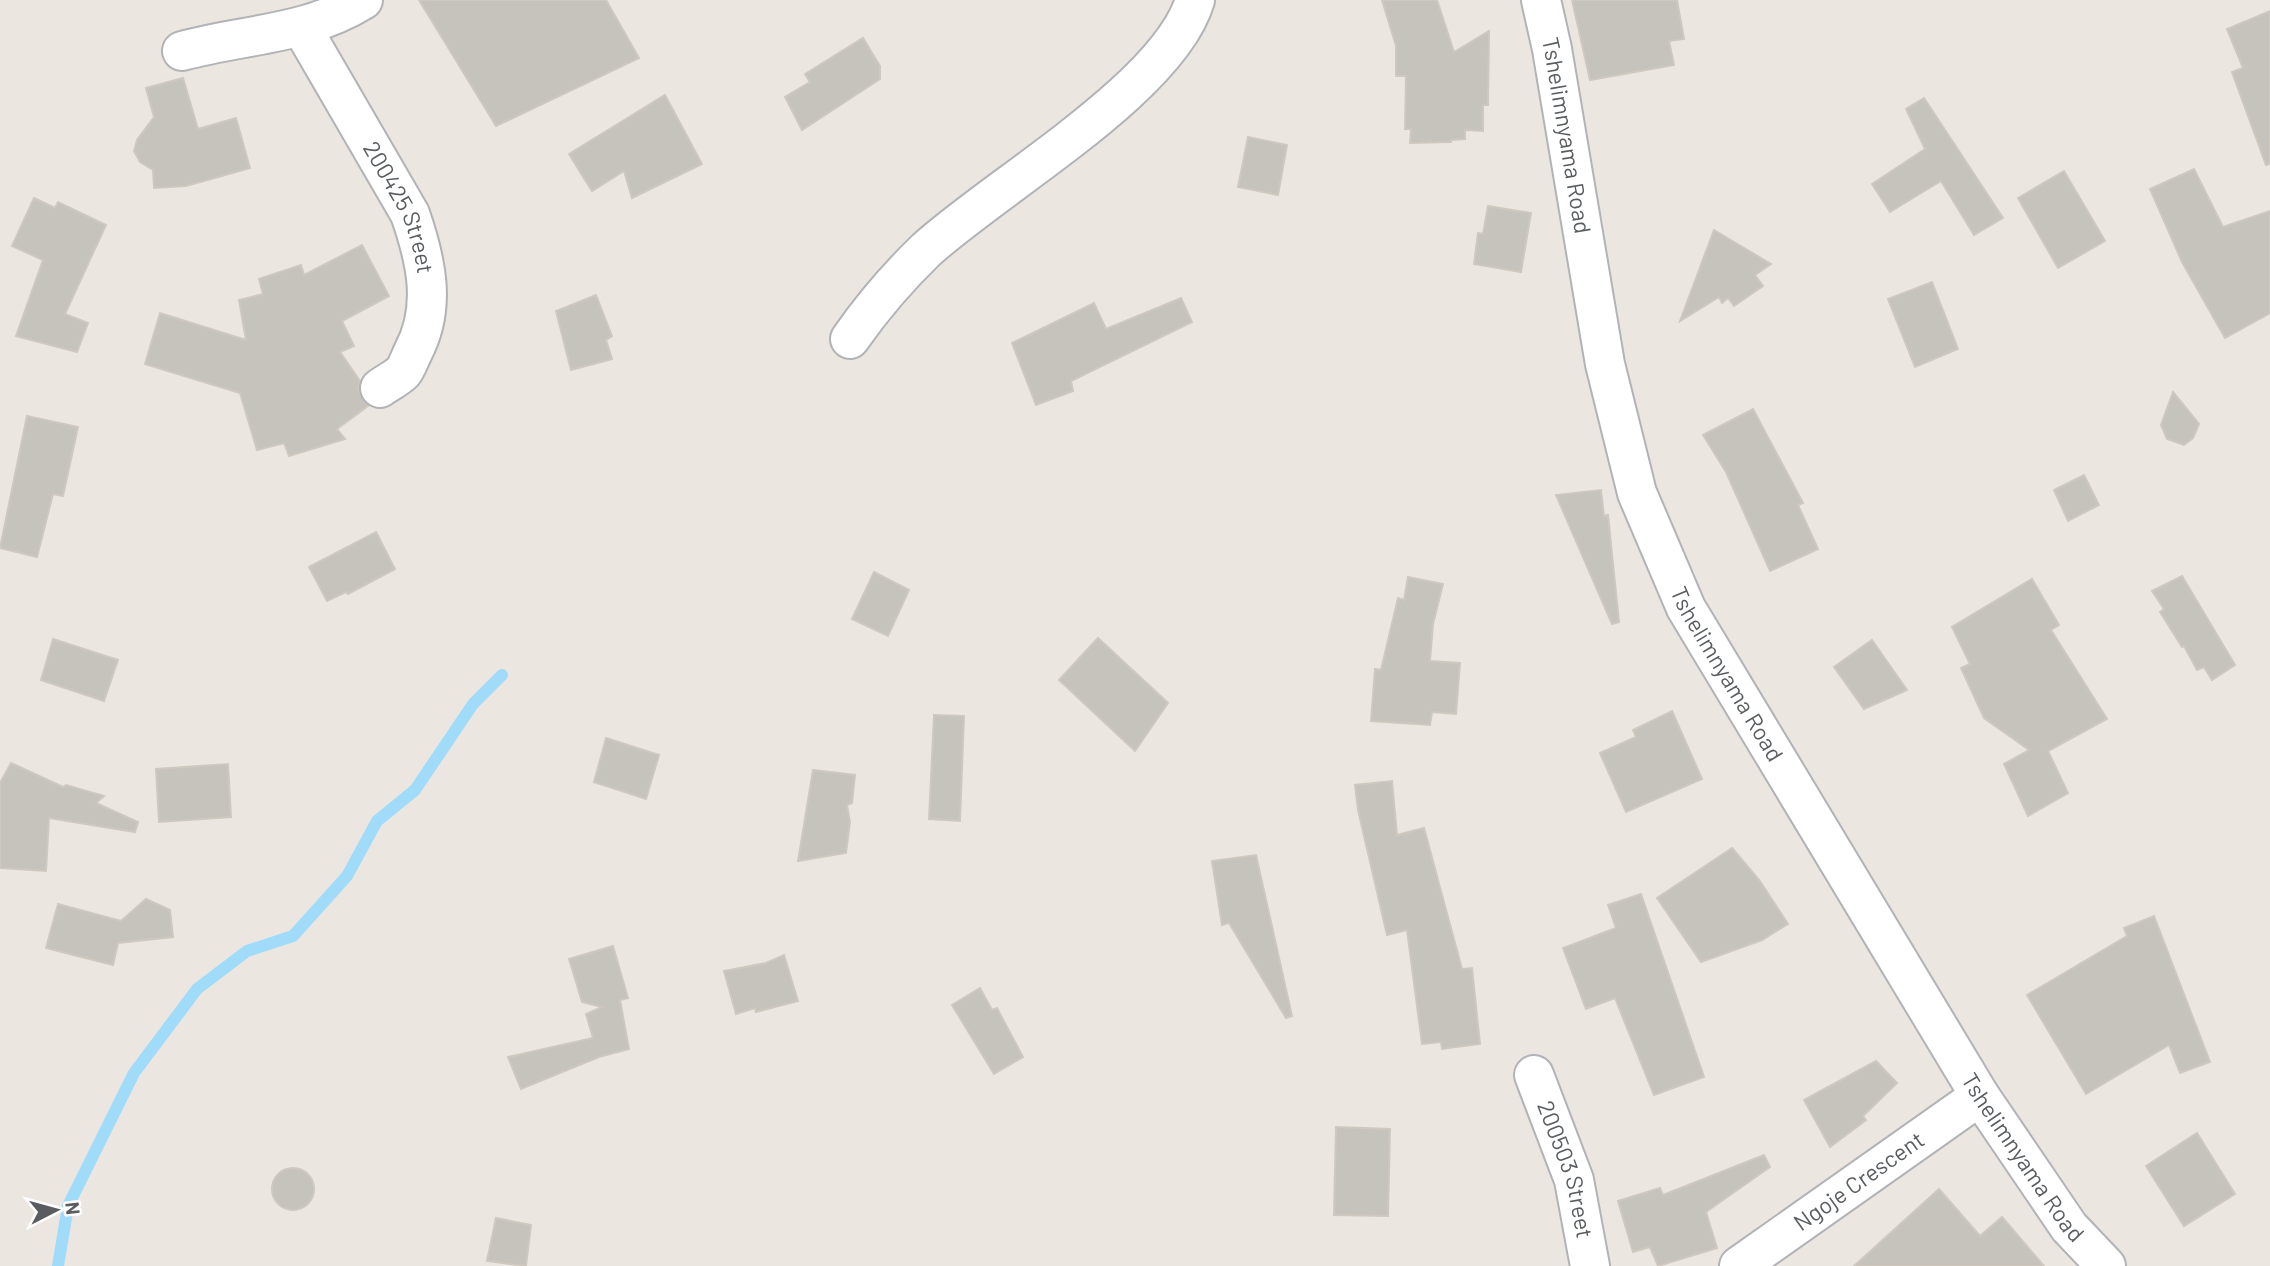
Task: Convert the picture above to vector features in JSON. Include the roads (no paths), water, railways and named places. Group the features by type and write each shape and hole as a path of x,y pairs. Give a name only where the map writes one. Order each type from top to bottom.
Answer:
{"street":[{"path":"182,51 221,40 302,28 363,0"},
{"path":"850,339 877,300 928,249 1153,68 1189,20 1195,0"},
{"path":"1519,0 1552,49"},
{"name":"Tshelimnyama Road","path":"1541,0 1552,49 1605,364 1637,492 1686,608 1980,1096 2069,1227 2106,1266"},
{"name":"200425 Street","path":"302,28 410,214 422,248 427,296 426,318 420,339 403,372 380,388"},
{"name":"200503 Street","path":"1534,1075 1574,1180 1590,1266"},
{"name":"Ngoje Crescent","path":"1739,1266 1980,1096"}],"waterway":[{"path":"58,1266 68,1206 134,1073 197,989 247,951 293,936 347,876 377,821 415,790 473,704 502,675"}]}
